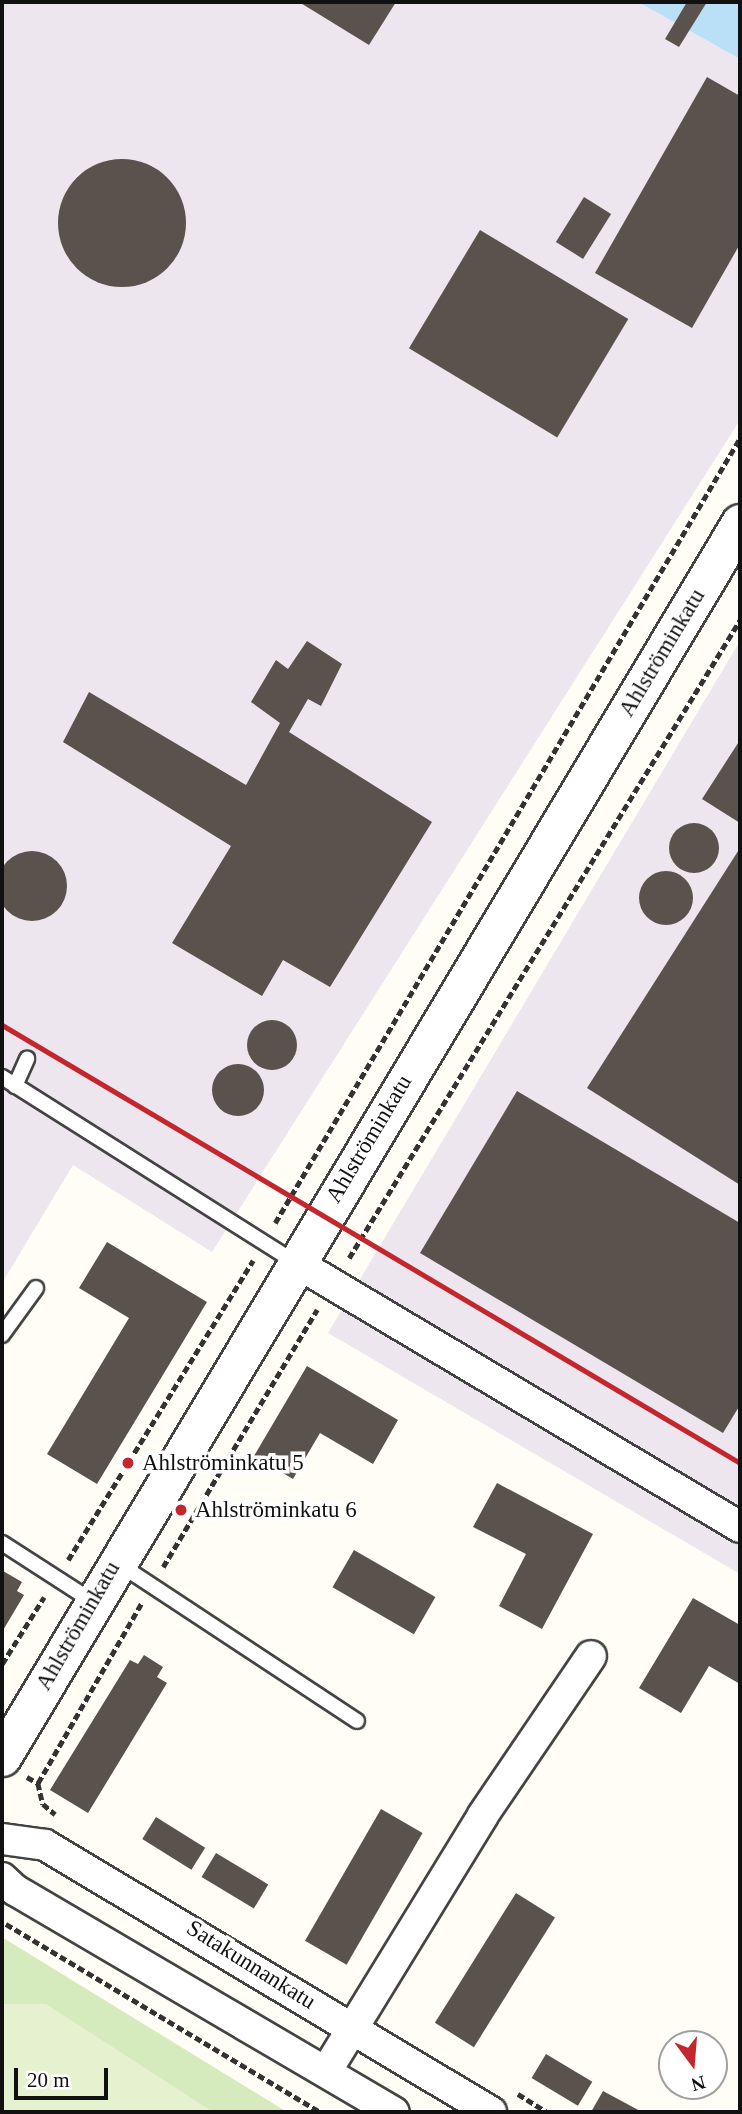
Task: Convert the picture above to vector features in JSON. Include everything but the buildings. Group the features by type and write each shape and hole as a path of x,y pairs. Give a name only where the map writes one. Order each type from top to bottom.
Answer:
{"street":[{"name":"Ahlströminkatu","path":"2,1757 115,1562 740,523"},
{"path":"295,1262 740,1527"},
{"path":"327,2070 483,1815 591,1656"},
{"name":"Satakunnankatu","path":"2,1839 45,1845 491,2112"},
{"path":"2,1878 15,1890 327,2070 394,2112"}],"lane":[{"path":"15,1086 27,1059"},
{"path":"2,1077 265,1240 295,1262"},
{"path":"2,1335 36,1288"},
{"path":"2,1543 92,1601"},
{"path":"115,1562 153,1584 357,1721"}],"path":[{"path":"2,1664 265,1240 740,438"},
{"path":"38,1783 153,1584 333,1284 740,620"},
{"path":"2,1921 320,2112"}],"shaded area":[{"path":"2,2 638,2 740,59 740,420 212,1252 73,1165 2,1283"},
{"path":"740,641 740,1574 328,1333"}],"green space":[{"path":"2,1939 5,1939 287,2112 2,2112"},
{"path":"2,2004 46,2004 213,2112 2,2112"}],"water":[{"path":"638,2 740,2 740,59"}],"railway":[{"path":"2,1025 740,1463"}],"place":[{"name":"Ahlströminkatu 5","path":"128,1463"},
{"name":"Ahlströminkatu 6","path":"181,1510"}]}
